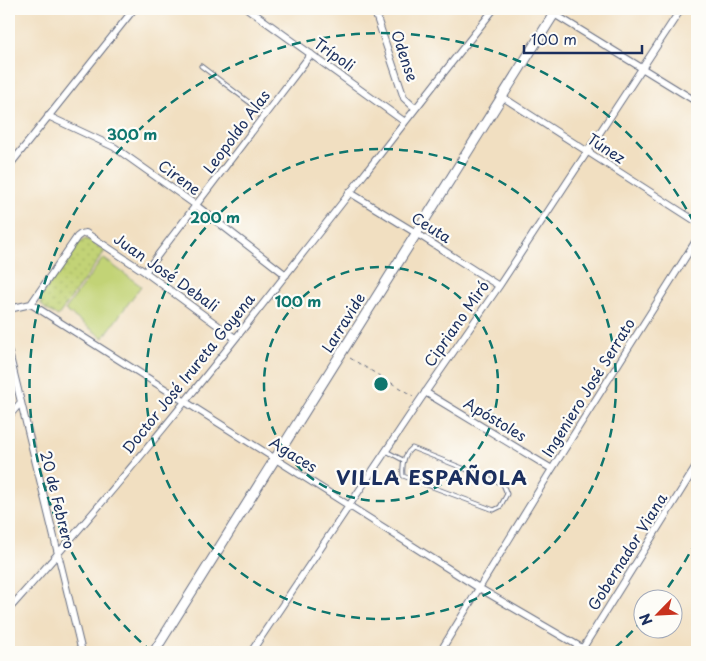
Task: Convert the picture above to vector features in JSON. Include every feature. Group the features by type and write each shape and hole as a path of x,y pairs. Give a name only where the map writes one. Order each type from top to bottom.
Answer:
{"street":[{"path":"9,166 134,9"},
{"name":"Trípoli","path":"248,9 405,122"},
{"name":"Odense","path":"374,9 404,98 415,108"},
{"name":"Doctor José Irureta Goyena","path":"9,608 58,555 184,402 286,276 349,192 494,9"},
{"name":"Cipriano Miró","path":"251,652 425,392 499,286 681,9"},
{"path":"552,10 697,102"},
{"name":"Larravide","path":"154,652 502,96 552,10"},
{"name":"Leopoldo Alas","path":"145,272 312,54"},
{"name":"Túnez","path":"502,96 697,222"},
{"name":"Cirene","path":"48,116 114,146 197,206 286,276"},
{"name":"Ceuta","path":"349,192 499,286"},
{"name":"Juan José Debali","path":"31,304 77,237 86,233 145,272 235,338"},
{"name":"Ingeniero José Serrato","path":"440,652 552,469 697,239"},
{"path":"9,309 31,304"},
{"name":"Agaces","path":"31,304 479,588 584,651"},
{"name":"20 de Febrero","path":"9,354 82,652"},
{"name":"Apóstoles","path":"425,392 552,469"},
{"path":"9,416 21,402"},
{"name":"Gobernador Viana","path":"584,651 697,465"}],"lane":[{"path":"202,66 266,114"},
{"path":"417,448 503,484 506,494 500,507 494,510 403,476 403,460 409,449 417,448"},
{"path":"386,451 403,460"}],"path":[{"path":"380,103 404,98"},
{"path":"342,353 420,400"}],"green space":[{"path":"85,239 105,251 58,316 43,306 40,300 41,296 79,243"},
{"path":"103,258 141,286 103,338 65,310"}],"district":[{"name":"VILLA ESPAÑOLA","path":"432,478"}]}
